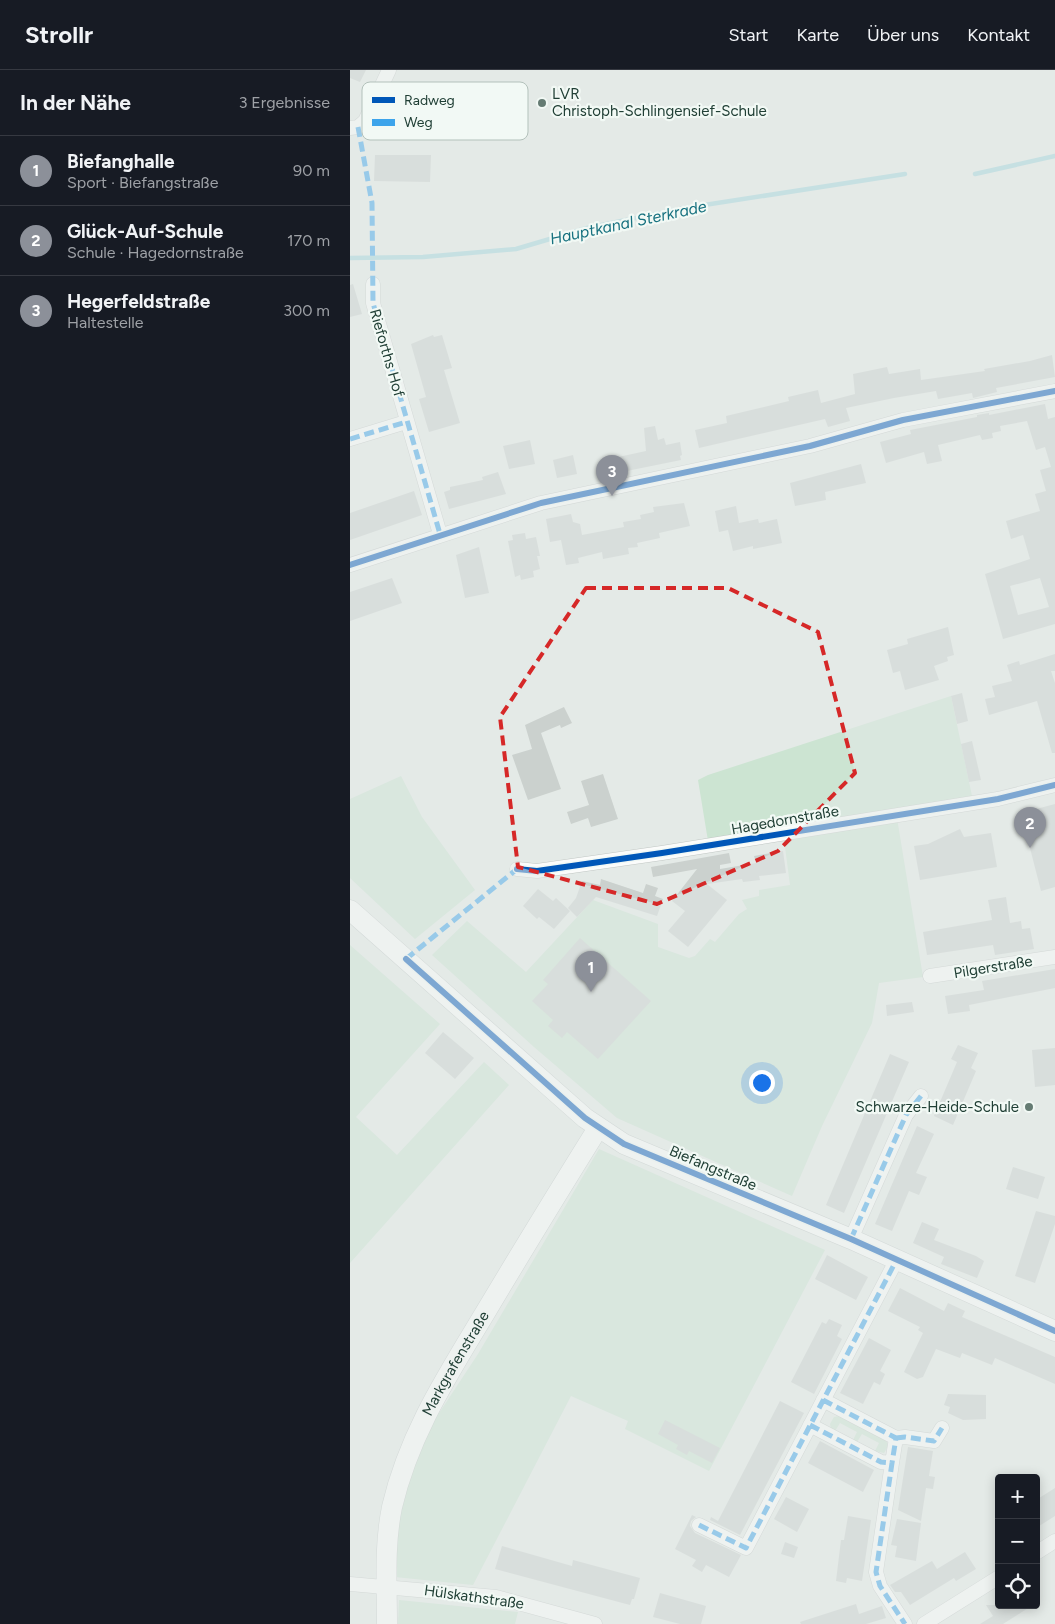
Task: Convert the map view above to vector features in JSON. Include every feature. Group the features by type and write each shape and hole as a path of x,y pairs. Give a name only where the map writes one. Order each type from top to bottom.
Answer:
{"main road":[{"name":"Biefangstraße","path":"350,910 598,1128 624,1144 851,1239 1055,1331"},
{"name":"Markgrafenstraße","path":"387,1624 387,1545 392,1509 399,1480 417,1430 444,1382 598,1128"}],"street":[{"path":"383,82 389,70"},
{"path":"350,128 358,127 362,124"},
{"name":"Rieforths Hof","path":"373,284 373,303 440,534"},
{"path":"350,565 440,534 541,503 810,446 903,420 1055,391"},
{"path":"350,439 406,422"},
{"name":"Hagedornstraße","path":"517,869 537,871 662,854 998,799 1055,784"},
{"name":"Pilgerstraße","path":"930,976 1055,957"},
{"path":"851,1239 906,1115 921,1096"},
{"path":"699,1525 746,1548 897,1259"},
{"path":"823,1400 896,1438 905,1437 934,1442 942,1428"},
{"path":"810,1425 881,1462 892,1463"},
{"path":"896,1438 876,1572 880,1586 906,1624"},
{"path":"1040,1551 1055,1542"},
{"path":"924,1624 995,1580"},
{"name":"Hülskathstraße","path":"350,1584 496,1597 595,1624"}],"highlighted area":[{"path":"586,588 728,588 818,632 855,773 778,851 657,904 518,867 500,717"}],"green space":[{"path":"951,696 972,796 708,841 698,780 708,775"},
{"path":"401,776 422,817 475,890 415,939 350,878 350,799"},
{"path":"897,818 923,977 879,983 872,1023 822,1126 792,1196 617,1118 534,1047 432,955 467,921 526,972 593,900 658,924 658,947 689,958 695,956 710,939 715,942 739,914 747,909 742,900 759,896 759,890 790,885 784,839"},
{"path":"350,945 440,1024 356,1117 397,1155 484,1062 509,1085 350,1263"},
{"path":"599,1149 825,1250 709,1471 625,1429 628,1421 571,1396 473,1585 395,1577 399,1508 422,1439 478,1354"},
{"path":"839,1416 886,1440 888,1446 884,1453 875,1451 879,1443 862,1434 857,1442 853,1440 857,1432 840,1423 835,1431 831,1429 830,1424 834,1417"},
{"path":"399,1600 518,1612 515,1624 398,1624"}],"building":[{"path":"350,70 366,70 360,82 350,78"},
{"path":"375,155 431,155 430,182 374,181"},
{"path":"353,284 362,314 350,317 350,285"},
{"path":"433,335 434,337 442,335 452,368 444,370 460,423 429,432 419,399 426,397 411,344"},
{"path":"1052,355 1055,377 996,388 997,392 973,398 972,393 938,399 936,391 894,398 846,408 850,421 828,427 825,419 699,448 695,430 727,423 726,416 789,401 788,397 818,390 821,403 855,394 853,374 887,367 889,374 920,369 921,380 985,371 984,369"},
{"path":"1045,404 1048,419 1055,417 1055,624 1003,639 985,574 1030,559 1023,535 1011,539 1006,521 1040,511 1035,494 1046,491 1040,470 1051,467 1045,447 1036,450 1027,421 1000,426 1001,431 992,433 993,438 982,440 980,435 938,445 942,461 927,464 924,452 886,463 880,442 911,434 910,430 977,417 977,415 989,413 989,415","holes":["1040,578 1049,607 1018,615 1010,586"]},
{"path":"655,426 658,440 664,438 666,445 680,442 681,460 612,474 609,459 646,451 644,428"},
{"path":"530,440 535,464 509,469 503,446"},
{"path":"573,455 577,474 557,478 553,460"},
{"path":"861,464 866,483 825,492 826,500 795,506 790,483"},
{"path":"498,472 506,494 449,509 444,492 450,490 450,487 483,480 482,477"},
{"path":"414,491 422,515 350,540 350,513"},
{"path":"684,503 690,526 659,533 660,538 637,543 638,547 628,548 629,554 603,559 602,552 578,558 579,563 566,565 561,540 550,542 546,519 571,514 573,522 580,524 582,535 624,527 623,522 641,519 640,515 654,512 653,507"},
{"path":"736,506 739,523 758,519 759,523 777,519 782,543 753,549 753,546 733,551 728,530 719,532 715,511"},
{"path":"525,533 526,539 536,537 540,556 537,556 540,569 533,571 534,577 521,580 520,575 515,577 508,541 513,540 512,535"},
{"path":"479,547 489,593 465,598 456,555"},
{"path":"392,578 402,603 350,621 350,592"},
{"path":"948,627 954,655 947,657 948,661 934,666 939,680 905,690 900,671 893,673 887,650 908,644 907,639"},
{"path":"1055,654 1055,671 1051,671 1055,683 1055,753 1052,753 1037,701 989,715 985,699 995,697 992,686 1012,681 1007,665 1019,661 1020,665"},
{"path":"962,693 968,721 957,724 951,696"},
{"path":"564,707 572,723 561,728 560,725 541,733 561,789 528,800 512,755 532,749 525,725"},
{"path":"972,741 981,780 969,782 961,744"},
{"path":"603,774 618,819 591,827 588,818 571,824 567,812 589,805 581,781"},
{"path":"1055,804 1055,887 1041,891 1021,813"},
{"path":"960,829 964,837 991,833 997,867 920,880 914,846 928,844"},
{"path":"783,851 786,873 759,876 760,880 743,882 742,879 707,884 727,900 688,947 668,931 685,911 672,901 697,869 653,877 651,867 729,853 731,863 720,865 720,869 756,863 754,856"},
{"path":"601,879 643,893 646,884 658,888 655,896 663,899 657,916 596,897 577,917 568,908 576,898 582,881 600,885"},
{"path":"538,889 553,901 556,898 570,911 554,929 539,917 537,919 523,906"},
{"path":"1006,897 1010,923 1021,921 1022,929 1030,928 1034,949 995,955 993,945 927,955 923,932 992,920 988,900"},
{"path":"580,938 651,1001 598,1059 567,1032 562,1038 548,1026 553,1020 532,1001 548,984 543,980"},
{"path":"1055,969 1055,988 969,1005 970,1011 948,1014 945,996 984,990 982,981"},
{"path":"912,1002 914,1012 887,1016 886,1005"},
{"path":"443,1032 474,1058 455,1079 425,1053"},
{"path":"958,1045 978,1053 971,1068 976,1071 953,1125 934,1116 957,1062 951,1059"},
{"path":"1055,1048 1055,1085 1035,1087 1032,1050"},
{"path":"890,1054 909,1062 844,1213 826,1205"},
{"path":"917,1126 934,1134 916,1173 927,1177 919,1195 909,1191 892,1231 875,1224"},
{"path":"1013,1167 1045,1177 1038,1199 1006,1189"},
{"path":"1036,1211 1055,1216 1055,1224 1035,1283 1015,1276"},
{"path":"922,1222 939,1229 934,1240 976,1256 984,1261 977,1278 941,1264 944,1257 913,1243"},
{"path":"827,1255 868,1277 856,1300 815,1279"},
{"path":"900,1288 944,1311 948,1303 965,1311 962,1317 1055,1357 1055,1384 995,1358 992,1365 962,1353 960,1358 936,1349 923,1377 917,1379 904,1372 923,1333 918,1330 920,1327 888,1311"},
{"path":"829,1319 842,1325 837,1336 842,1339 814,1394 791,1382 822,1322 826,1324"},
{"path":"869,1338 891,1350 880,1371 885,1374 880,1385 874,1382 863,1404 840,1393"},
{"path":"948,1394 986,1395 986,1419 963,1420 948,1413 950,1407 944,1405"},
{"path":"780,1401 804,1413 740,1535 710,1520 711,1517 718,1521"},
{"path":"665,1420 720,1448 712,1463 689,1451 687,1455 676,1449 678,1445 658,1434"},
{"path":"820,1441 874,1470 863,1492 808,1463"},
{"path":"908,1447 933,1451 929,1476 935,1477 933,1489 926,1488 921,1521 898,1510"},
{"path":"1055,1488 1055,1516 1040,1525 1040,1519 1040,1497"},
{"path":"786,1497 809,1509 797,1532 774,1519"},
{"path":"692,1515 696,1517 691,1521 690,1526 695,1533 741,1555 729,1577 706,1565 702,1572 692,1566 696,1560 675,1549"},
{"path":"848,1516 871,1520 862,1581 847,1578 846,1583 836,1581 841,1540 844,1540"},
{"path":"897,1519 921,1523 916,1561 895,1557 897,1546 891,1545"},
{"path":"785,1542 798,1547 794,1558 781,1554"},
{"path":"502,1546 572,1566 573,1560 640,1578 634,1599 632,1599 630,1605 495,1569"},
{"path":"965,1552 976,1569 956,1581 954,1578 910,1605 901,1592 895,1592 890,1585 932,1561 937,1569"},
{"path":"660,1593 706,1606 701,1624 680,1624 653,1617"},
{"path":"856,1604 859,1614 882,1606 886,1618 866,1624 801,1624 800,1622"},
{"path":"986,1605 995,1605 995,1609 1027,1609 1003,1624 980,1624 993,1616"}],"waterway":[{"name":"Hauptkanal Sterkrade","path":"975,174 1055,156"},
{"name":"Hauptkanal Sterkrade","path":"350,258 423,257 516,249 587,228 685,208 905,174"}],"marked path":[{"path":"358,127 372,203 373,303 440,534"},
{"path":"350,439 406,422"},
{"path":"406,959 517,869"},
{"path":"851,1239 906,1115 921,1096"},
{"path":"699,1525 746,1548 897,1259"},
{"path":"823,1400 896,1438 892,1463"},
{"path":"810,1425 881,1462 892,1463 876,1572 880,1586 905,1624"},
{"path":"896,1438 905,1437 934,1441 942,1428"}],"cycle path":[{"path":"350,565 541,503 810,446 903,420 1055,391"},
{"path":"517,869 537,871 662,853 998,799 1055,785"},
{"path":"406,959 585,1118 624,1144 851,1239 1055,1331"}],"place":[{"name":"LVR Christoph-Schlingensief-Schule","path":"542,103"},
{"name":"Hegerfeldstraße","path":"612,496"},
{"name":"Glück-Auf-Schule","path":"1030,848"},
{"name":"Biefanghalle","path":"591,992"},
{"name":"Schwarze-Heide-Schule","path":"1029,1107"}]}
